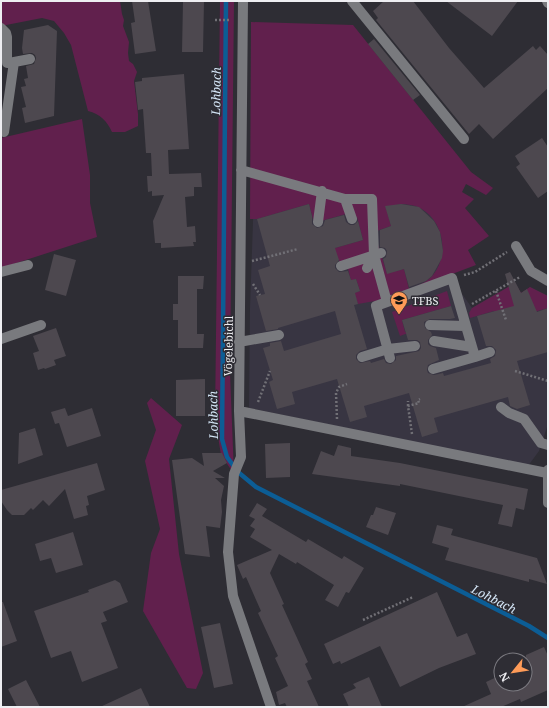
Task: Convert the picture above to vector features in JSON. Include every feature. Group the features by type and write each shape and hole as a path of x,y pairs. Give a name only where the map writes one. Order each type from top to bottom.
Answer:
{"street":[{"name":"Vögelebichl","path":"243,1 239,411 241,457 234,474 228,552 233,596 271,707"},
{"path":"352,1 464,139"},
{"path":"1,28 7,36 4,132"},
{"path":"7,63 30,59"},
{"path":"241,170 322,191 345,199 372,198 377,254 387,302"},
{"path":"318,222 322,191"},
{"path":"345,199 352,219"},
{"path":"516,246 531,271 548,281"},
{"path":"341,266 377,254"},
{"path":"367,268 377,254"},
{"path":"1,272 28,265"},
{"path":"389,353 376,306 452,278 473,352"},
{"path":"1,339 41,325"},
{"path":"430,325 466,326"},
{"path":"240,342 279,336"},
{"path":"434,341 473,352 490,352"},
{"path":"362,356 389,353 415,346"},
{"path":"433,369 473,352"},
{"path":"501,407 508,413 524,419 542,443 548,446"},
{"path":"239,411 289,418 338,431 362,434 412,446 432,448 548,472 548,503"}],"path":[{"path":"216,20 232,20"},
{"path":"452,278 475,272 516,246"},
{"path":"240,264 298,249"},
{"path":"461,311 531,271"},
{"path":"496,291 506,320"},
{"path":"253,414 270,371"},
{"path":"516,371 548,381"},
{"path":"338,431 336,393 339,387 347,384"},
{"path":"408,406 419,403 418,400 420,399"},
{"path":"408,401 412,446"},
{"path":"363,620 413,597"}],"shaded area":[{"path":"1,1 120,1 124,20 123,26 129,42 129,61 133,64 137,72 134,81 138,126 125,132 112,132 103,118 88,111 71,45 64,33 54,21 42,18 1,26"},
{"path":"220,1 234,1 230,373 234,474 221,455 215,418"},
{"path":"251,22 353,25 471,172 493,188 486,195 466,184 462,192 474,199 465,208 489,236 468,250 476,265 386,299 358,304 354,293 360,291 356,279 351,281 348,269 342,270 339,260 328,250 363,240 357,217 346,214 314,223 309,204 257,219 250,219","holes":["401,204 418,207 428,213 439,229 442,238 441,257 438,267 433,275 422,284 409,289 404,269 387,273 374,232 391,226 386,207"]},
{"path":"82,119 90,175 90,203 97,237 1,268 1,138"},
{"name":"TFBS","path":"255,164 427,206 441,228 448,274 472,308 515,283 521,293 530,287 548,296 548,424 539,451 528,466 249,408 250,308"},
{"path":"515,283 521,293 530,287 548,296 548,308 497,323 494,311 470,318 469,313 472,308"},
{"path":"447,291 451,306 402,320 405,332 408,333 400,336 392,312"},
{"path":"151,398 182,425 169,459 179,554 203,673 196,689 187,688 143,611 151,553 160,529 145,461 156,430 147,403"}],"building":[{"path":"132,1 148,1 156,51 135,54 131,23 135,22"},
{"path":"183,1 204,1 203,52 182,52"},
{"path":"384,1 413,1 449,48 484,88 533,46 536,50 540,46 548,55 548,88 493,139 479,124 469,134 376,20 378,18 373,11"},
{"path":"446,1 518,1 492,36"},
{"path":"48,25 57,31 54,116 25,123 22,108 26,107 21,87 26,86 24,79 28,78 26,66 34,64 36,58 32,53 23,54 22,48 24,30"},
{"path":"374,39 420,95 413,100 368,44"},
{"path":"184,74 189,149 168,150 169,174 201,173 202,187 194,187 194,196 185,197 187,227 195,226 196,242 193,242 194,246 161,248 161,243 155,243 153,221 164,195 152,196 152,191 148,192 147,176 152,176 151,153 146,153 143,109 138,110 135,82 142,81 142,78"},
{"path":"542,138 548,147 548,191 538,198 516,167 520,164 515,156"},
{"path":"309,204 312,224 317,228 323,226 325,220 344,215 346,222 350,225 354,225 358,221 363,240 335,248 339,260 335,265 335,268 339,272 348,271 351,280 356,279 360,291 355,293 358,304 354,305 367,349 360,351 356,355 356,359 360,363 370,361 371,363 384,359 386,363 391,364 396,360 396,356 419,351 421,348 420,342 417,340 408,340 402,320 451,306 455,318 430,319 424,322 425,328 431,332 432,335 428,340 428,344 436,348 439,360 428,365 428,373 434,375 443,373 444,376 491,363 490,359 495,356 496,350 492,346 486,346 477,316 514,306 505,274 510,272 521,293 527,289 537,312 548,308 548,352 517,361 530,405 517,409 510,406 508,397 434,418 438,432 422,437 409,393 364,406 367,417 350,422 337,379 292,392 295,404 277,409 269,382 273,380 263,348 270,346 270,343 281,341 284,351 341,334 335,311 278,329 266,331 256,296 265,294 258,270 270,266 257,219"},
{"path":"401,204 419,207 434,221 440,232 443,251 442,258 432,276 426,281 409,287 404,269 387,274 383,259 386,257 387,251 385,248 380,247 380,230 391,226 385,206"},
{"path":"54,254 76,260 66,296 45,290"},
{"path":"178,276 204,276 203,289 197,289 197,334 204,334 203,348 178,348 178,320 173,320 173,304 178,304"},
{"path":"56,328 66,356 54,360 56,365 38,370 33,353 39,351 33,336"},
{"path":"205,379 205,416 176,416 176,380"},
{"path":"65,408 68,416 92,408 101,436 67,447 59,423 55,424 51,412"},
{"path":"35,428 43,455 18,464 19,433"},
{"path":"290,443 290,477 266,478 265,444"},
{"path":"338,445 351,448 351,456 400,463 528,489 524,510 516,508 512,527 498,524 503,505 400,484 400,486 312,474 321,451 334,456"},
{"path":"202,453 222,453 227,463 213,471 225,478 215,478 224,486 221,500 222,512 220,528 206,526 210,557 185,554 172,460 192,458 204,466"},
{"path":"97,463 105,490 87,496 89,505 86,506 88,515 74,519 65,489 49,506 43,500 33,510 31,508 24,515 12,515 1,501 1,490"},
{"path":"257,503 267,509 262,516 306,542 308,539 342,559 344,556 364,568 349,593 346,592 338,607 325,600 334,585 297,562 296,564 279,554 270,573 284,604 282,605 308,662 305,664 312,679 307,681 319,707 287,707 285,703 279,705 276,692 288,686 275,658 278,656 258,613 261,611 246,577 243,579 237,565 272,550 250,537 255,529 250,526 255,519 249,516"},
{"path":"376,507 396,513 388,535 366,527"},
{"path":"437,525 453,529 451,535 537,558 547,584 529,579 529,582 445,560 449,548 432,543"},
{"path":"73,532 83,565 56,573 51,558 40,561 35,544"},
{"path":"115,580 120,583 128,602 103,612 107,621 101,623 118,668 82,682 71,651 51,658 34,611 89,592 88,590"},
{"path":"437,592 457,637 467,633 476,654 439,668 400,687 380,646 341,664 340,661 333,664 324,644"},
{"path":"1,602 3,602 17,641 1,647"},
{"path":"220,623 233,684 214,688 201,627"},
{"path":"544,647 548,656 548,690 521,702 520,699 501,707 462,707 491,694 486,682 493,679 493,692 533,692 533,652"},
{"path":"369,677 382,707 349,707 343,694 356,688 353,684"},
{"path":"26,680 40,707 17,707 8,689"},
{"path":"141,688 150,707 100,707"}],"waterway":[{"name":"Lohbach","path":"226,1 222,439 227,457 238,472 256,487 529,626 548,638"}],"place":[{"name":"TFBS","path":"399,315"}]}
